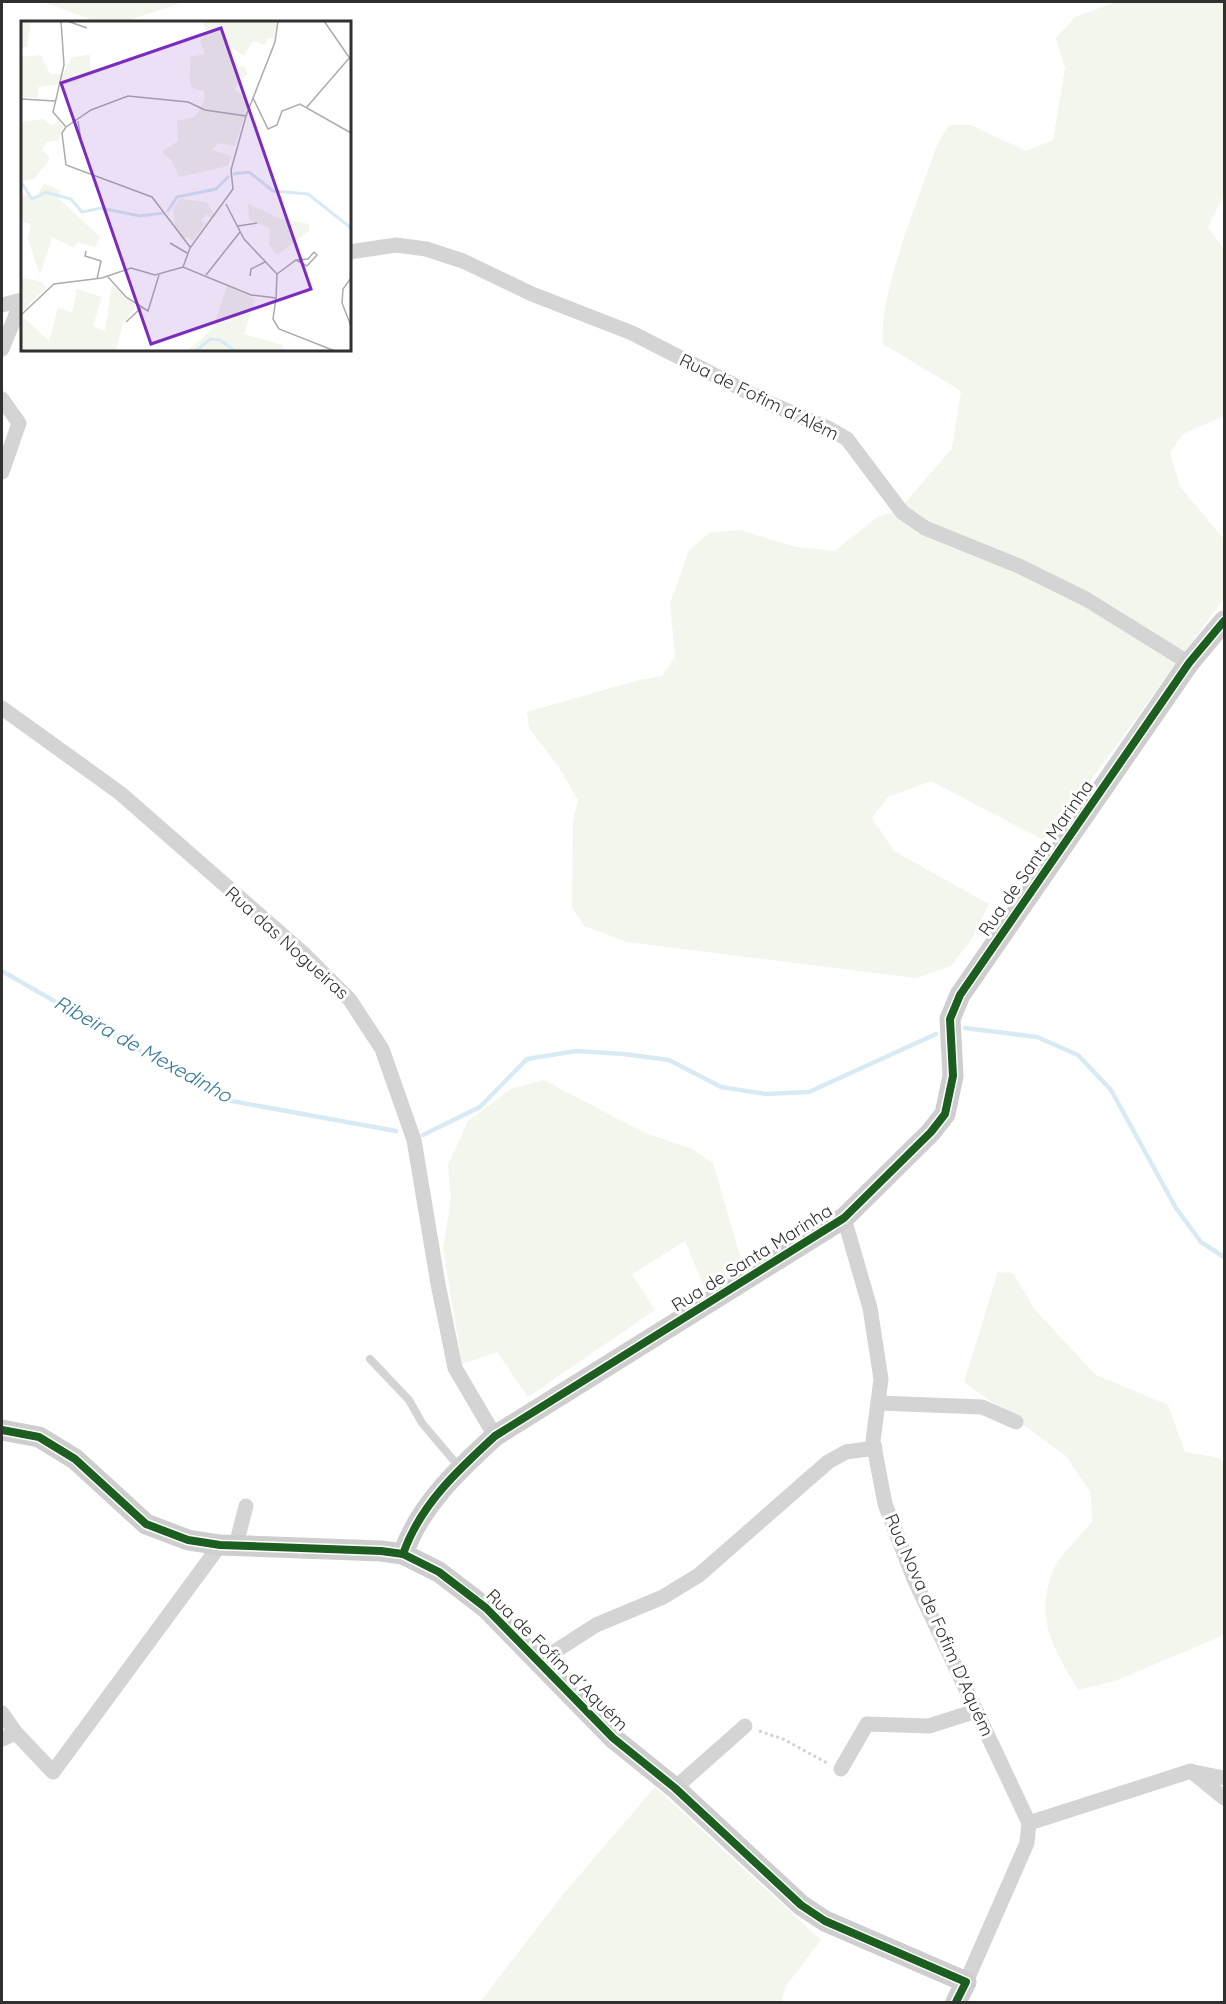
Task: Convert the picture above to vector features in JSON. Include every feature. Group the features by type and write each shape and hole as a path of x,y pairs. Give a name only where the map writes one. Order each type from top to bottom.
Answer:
{"street":[{"name":"Rua de Fofim d´Além","path":"351,252 396,245 426,249 463,261 532,294 632,333 771,404 828,428 847,439 902,512 925,528 1019,566 1086,599 1189,663"},
{"path":"2,305 21,300"},
{"path":"2,348 21,302"},
{"path":"2,399 19,423 2,472"},
{"name":"Rua de Santa Marinha","path":"404,1554 420,1516 460,1468 495,1436 844,1218 931,1132 945,1113 953,1076 950,1019 960,995 1189,663 1224,621"},
{"name":"Rua das Nogueiras","path":"2,708 120,793 304,954 350,1000 382,1049 414,1140 438,1284 456,1368 495,1436"},
{"name":"Rua Nova de Fofim D'Aquém","path":"844,1218 870,1308 881,1379 875,1448 890,1515 914,1579 1029,1823"},
{"path":"878,1403 982,1407 1016,1422"},
{"name":"Rua de Fofim d´Aquém","path":"2,1430 39,1437 75,1460 146,1524 188,1540 228,1545 381,1551 404,1554 439,1572 486,1608 613,1738 675,1788 801,1905 825,1921 966,1982"},
{"path":"540,1661 596,1625 682,1587 732,1548 828,1462 846,1452 875,1448"},
{"path":"2,1713 9,1736 53,1772 228,1545 246,1506"},
{"path":"841,1769 867,1724 929,1726 976,1711"},
{"path":"675,1788 745,1726"},
{"path":"1191,1772 1224,1798"},
{"path":"956,2002 1027,1843 1029,1823 1191,1772 1224,1778"}],"lane":[{"path":"370,1359 409,1400 422,1423 460,1468"}],"path":[{"path":"745,1726 783,1739 841,1769"}],"shaded area":[{"path":"43,2 185,2 125,21 95,21"},
{"path":"1116,2 1224,2 1224,195 1208,227 1224,249 1224,416 1183,434 1170,452 1180,487 1224,539 1224,598 1069,810 1043,840 931,781 888,797 872,818 894,851 989,904 971,940 951,966 916,978 627,942 584,926 572,907 573,822 578,800 558,766 529,728 527,712 639,680 662,676 675,657 670,603 689,551 709,533 740,530 796,547 835,551 876,518 899,510 952,448 961,391 883,344 883,323 893,272 937,145 949,125 971,125 1026,151 1053,140 1065,68 1056,38 1075,17"},
{"path":"544,1080 645,1133 692,1149 713,1163 744,1270 704,1287 685,1241 632,1274 655,1310 528,1397 497,1352 462,1364 443,1248 451,1199 448,1165 468,1121 511,1089"},
{"path":"998,1272 1013,1273 1035,1310 1096,1375 1168,1405 1185,1452 1220,1458 1224,1462 1224,1635 1115,1681 1078,1690 1054,1647 1046,1618 1046,1603 1048,1587 1056,1564 1092,1522 1091,1493 1066,1456 964,1382"},
{"path":"655,1787 821,1940 786,1986 781,2002 480,2002 565,1892"}],"waterway":[{"name":"Ribeira de Mexedinho","path":"2,971 226,1100 396,1131"},
{"name":"Ribeira de Mexedinho","path":"965,1028 1037,1037 1078,1055 1111,1090 1176,1208 1201,1242 1224,1257"},
{"name":"Ribeira de Mexedinho","path":"423,1135 480,1107 527,1059 576,1051 624,1054 669,1060 721,1087 765,1094 809,1092 936,1034"}],"cycle path":[{"path":"403,1554 410,1536 430,1504 454,1475 495,1436 844,1218 931,1132 945,1114 953,1076 950,1019 960,995 1189,663 1224,621"},
{"path":"2,1430 39,1437 75,1459 146,1524 188,1540 220,1545 381,1551 403,1554 439,1572 486,1608 613,1738 675,1788 801,1905 825,1921 966,1982 956,2002"}]}
